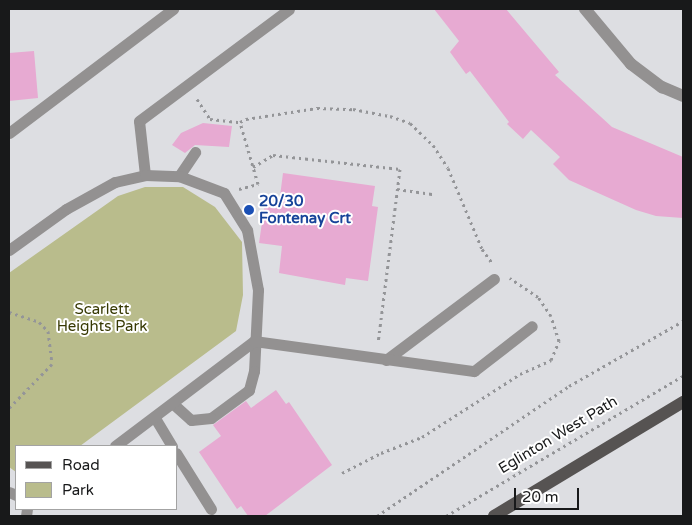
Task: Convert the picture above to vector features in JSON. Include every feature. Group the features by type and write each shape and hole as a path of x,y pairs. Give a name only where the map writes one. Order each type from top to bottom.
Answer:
{"main road":[{"path":"494,516 683,402"}],"street":[{"path":"585,9 631,64 662,87 683,96"}],"lane":[{"path":"9,133 173,9"},
{"path":"144,175 139,121 289,9"},
{"path":"179,176 195,152"},
{"path":"9,250 115,182 144,175 179,176 224,193 246,230 258,290 254,371 249,390 211,418 191,420 173,404"},
{"path":"381,359 497,273"},
{"path":"116,445 155,418 254,341 474,371 532,326"},
{"path":"155,418 171,445"},
{"path":"178,456 211,508"}],"path":[{"path":"187,85 210,119 240,122 246,119 316,108 354,109 410,123 433,145 448,168 482,249 497,273 538,297 551,316 559,341 551,360 520,374 422,437 382,453 342,473"},
{"path":"224,193 258,184 240,122"},
{"path":"253,167 273,155 400,169 381,359"},
{"path":"397,189 434,194"},
{"path":"9,312 39,322 48,331 52,364 9,408"},
{"path":"377,516 569,386 683,321"},
{"name":"Eglinton West Path","path":"446,516 683,376"}],"green space":[{"name":"Scarlett Heights Park","path":"145,187 183,187 215,207 242,242 243,295 236,331 81,445 15,445 15,471 9,467 9,273 118,196"}],"building":[{"path":"434,9 506,9 559,72 555,75 612,127 683,157 683,218 656,216 636,210 569,180 553,164 560,157 531,130 523,139 507,124 509,122 470,71 466,74 450,52 459,41"},
{"path":"34,51 38,98 9,101 9,53"},
{"path":"203,123 232,126 229,147 195,145 185,153 172,145 181,133"},
{"path":"283,173 375,186 372,206 378,207 368,281 346,278 345,285 279,273 282,246 259,243 265,202 279,204"},
{"path":"276,390 286,404 289,402 332,465 265,516 248,516 241,506 237,509 199,452 221,436 213,425 246,401 251,408"}],"place":[{"name":"20/30 Fontenay Crt","path":"249,210"}]}
